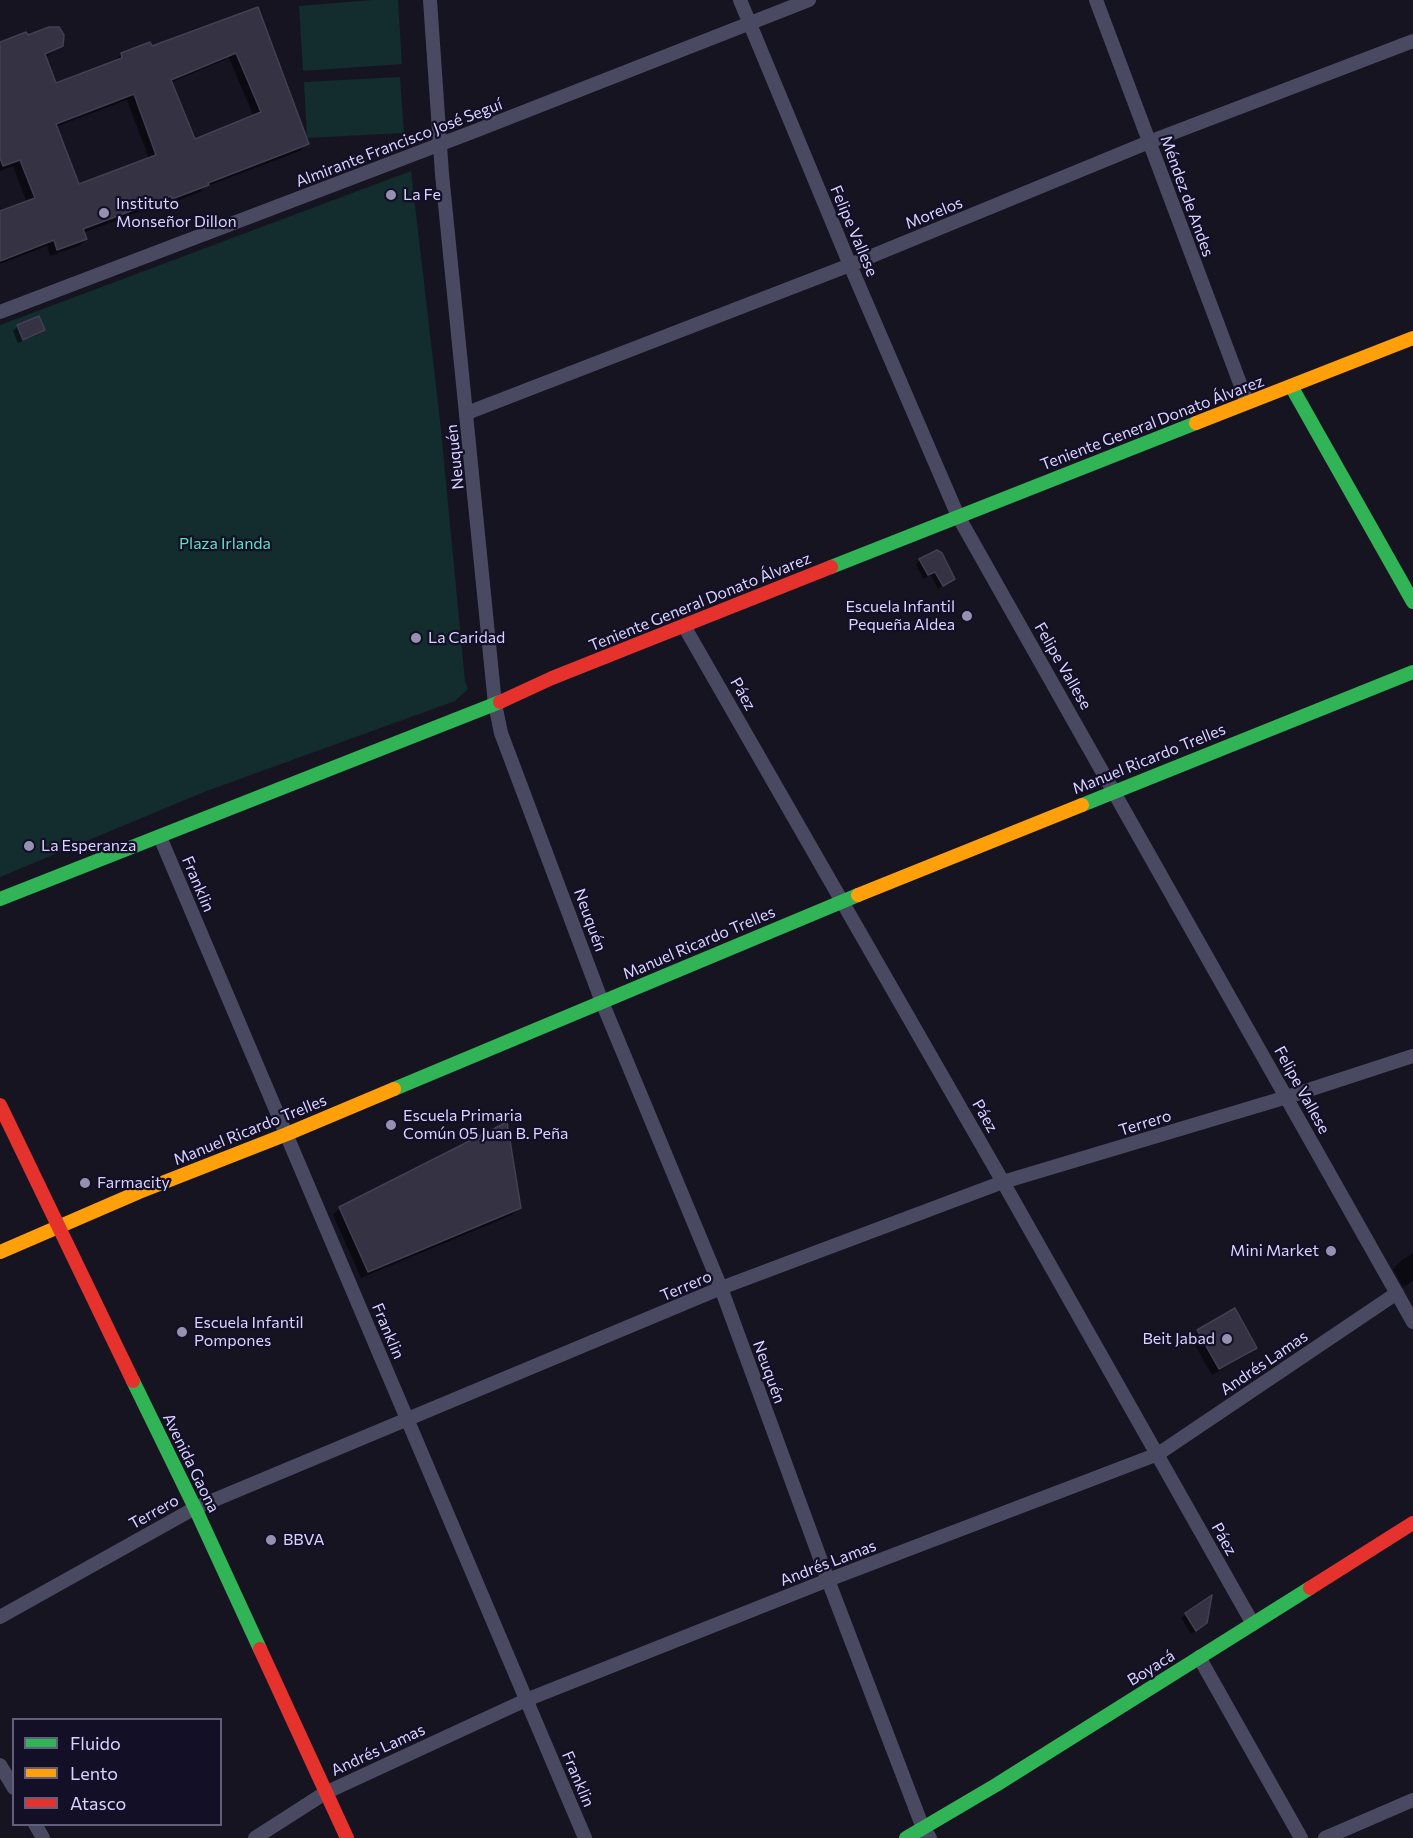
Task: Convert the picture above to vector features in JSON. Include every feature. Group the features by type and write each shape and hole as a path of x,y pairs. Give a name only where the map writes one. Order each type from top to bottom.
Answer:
{"street":[{"name":"Neuquén","path":"430,0 440,145 495,704 501,733 602,1002 722,1288 828,1580 927,1833"},
{"name":"Felipe Vallese","path":"740,0 850,265 958,516 1413,1322"},
{"name":"Almirante Francisco José Seguí","path":"0,312 440,145 809,0"},
{"name":"Méndez de Andes","path":"1096,0 1248,402"},
{"name":"Morelos","path":"467,413 850,265 1149,142 1413,41"},
{"name":"Teniente General Donato Álvarez","path":"0,899 495,704 958,516 1413,338"},
{"path":"1291,386 1413,602"},
{"name":"Páez","path":"684,626 1004,1182 1253,1624"},
{"name":"Manuel Ricardo Trelles","path":"0,1252 57,1226 287,1134 843,901 1114,790 1413,672"},
{"name":"Franklin","path":"160,837 585,1838"},
{"name":"Terrero","path":"0,1617 195,1508 722,1288 1004,1182 1287,1097 1413,1056"},
{"name":"Avenida Gaona","path":"0,1105 195,1508 347,1838"},
{"name":"Andrés Lamas","path":"255,1838 325,1792 526,1700 828,1580 1158,1454 1397,1293"},
{"name":"Boyacá","path":"906,1838 927,1833 996,1785 1413,1523"},
{"path":"1199,1657 1301,1838"},
{"path":"0,1765 12,1785"},
{"path":"1325,1838 1413,1800"}],"green space":[{"path":"398,0 402,64 303,71 299,6"},
{"path":"400,77 404,133 307,138 304,82"},
{"name":"Plaza Irlanda","path":"411,171 440,420 465,681 468,689 455,701 204,792 0,877 0,325"}],"building":[{"path":"258,7 309,144 172,199 171,196 83,229 87,239 57,250 54,240 0,261 0,211 35,198 20,160 3,166 0,158 0,42 26,32 28,35 49,27 59,27 64,35 63,46 45,54 56,83 122,58 121,53 150,42 152,46","holes":["236,53 261,112 195,139 171,80","134,94 156,155 79,184 56,124"]},
{"path":"39,316 45,330 23,340 17,325"},
{"path":"937,550 942,553 955,579 943,586 935,572 928,575 919,559"},
{"path":"507,1122 521,1208 368,1272 339,1207"},
{"name":"Beit Jabad","path":"1235,1308 1257,1348 1219,1369 1197,1330"},
{"path":"1212,1595 1207,1623 1196,1631 1185,1613"}],"traffic: fast":[{"path":"1291,386 1413,602"},
{"path":"831,567 1196,423"},
{"path":"1082,805 1413,672"},
{"path":"0,899 500,702"},
{"path":"394,1089 858,895"},
{"path":"133,1381 260,1649"},
{"path":"906,1838 996,1785 1310,1588"}],"traffic: slow":[{"path":"1196,423 1413,338"},
{"path":"858,895 1082,805"},
{"path":"0,1252 139,1192 394,1089"}],"traffic: jam":[{"path":"500,702 552,678 831,567"},
{"path":"0,1105 133,1381"},
{"path":"1310,1588 1413,1523"},
{"path":"260,1649 347,1838"}],"place":[{"name":"La Fe","path":"391,195"},
{"name":"Instituto Monseñor Dillon","path":"104,213"},
{"name":"Escuela Infantil Pequeña Aldea","path":"967,616"},
{"name":"La Caridad","path":"416,638"},
{"name":"La Esperanza","path":"29,846"},
{"name":"Escuela Primaria Común 05 Juan B. Peña","path":"391,1125"},
{"name":"Farmacity","path":"85,1183"},
{"name":"Mini Market","path":"1331,1251"},
{"name":"Escuela Infantil Pompones","path":"182,1332"},
{"name":"Beit Jabad","path":"1227,1339"},
{"name":"BBVA","path":"271,1540"}]}
